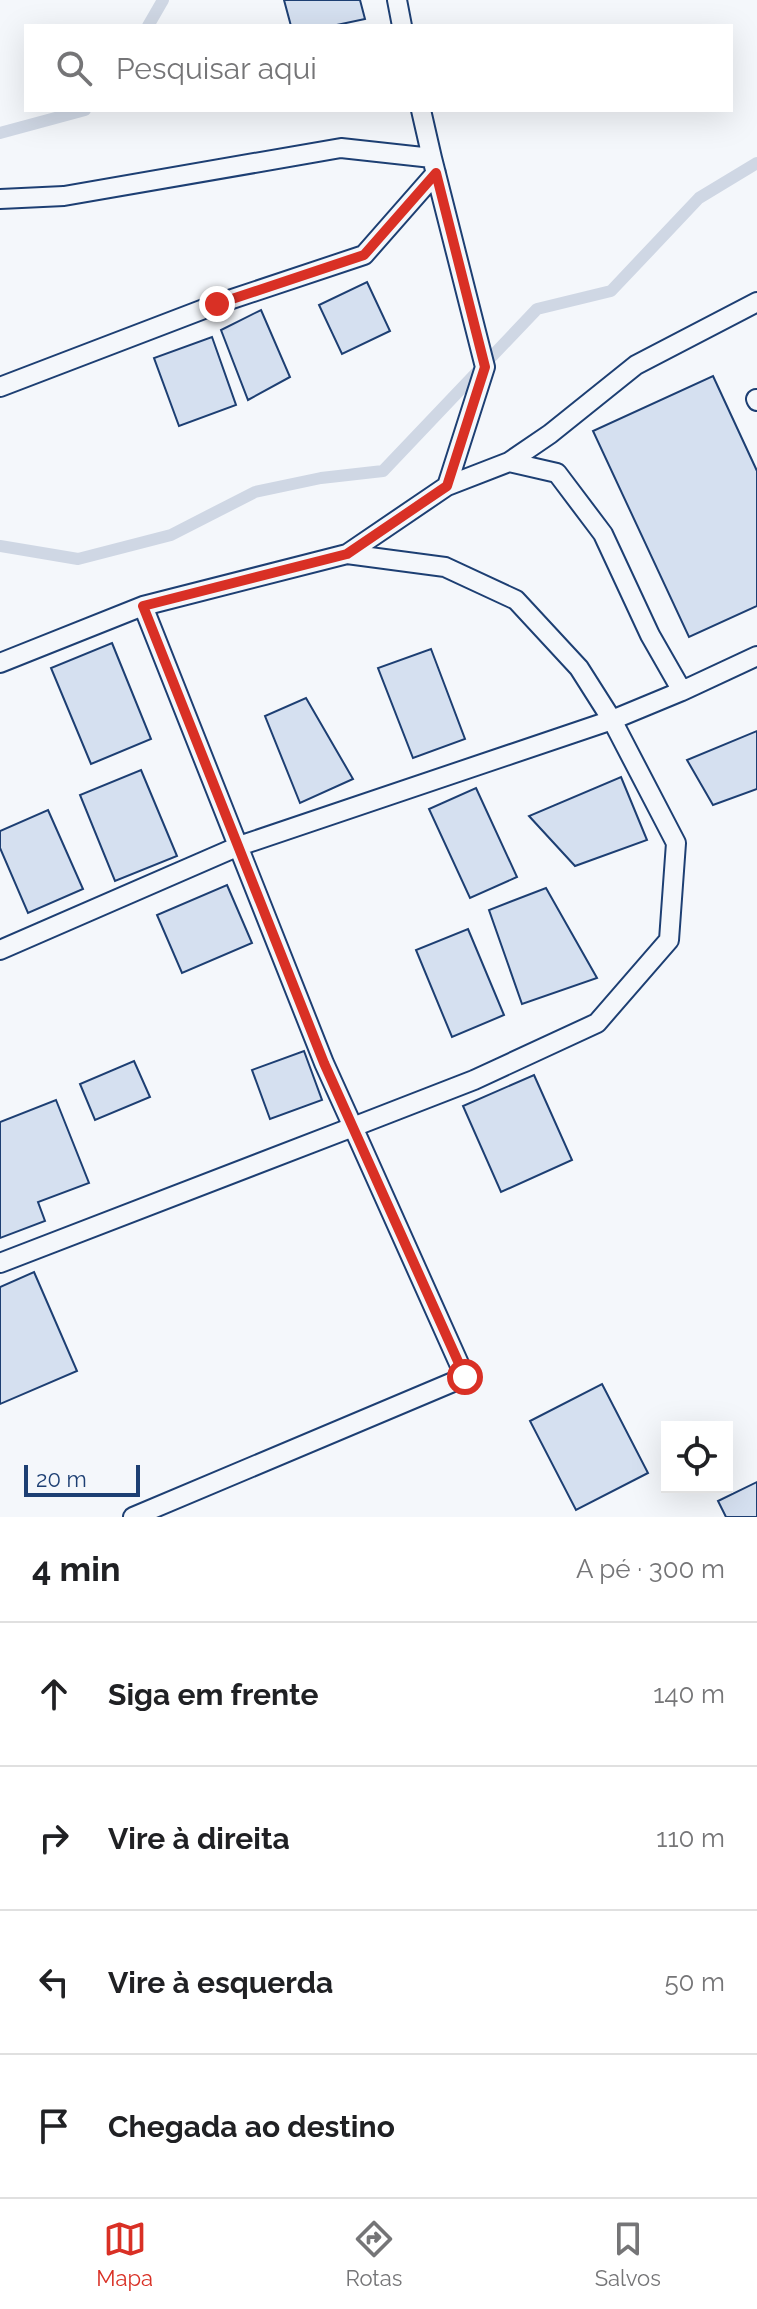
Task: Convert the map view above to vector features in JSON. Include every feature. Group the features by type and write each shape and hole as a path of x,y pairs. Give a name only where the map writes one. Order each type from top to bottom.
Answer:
{"lane":[{"path":"397,0 402,24"},
{"path":"421,112 485,367 447,486"},
{"path":"0,199 64,196 341,148 434,165"},
{"path":"0,387 217,304 364,255 434,165"},
{"path":"0,663 143,606 347,554 447,486 509,462 550,434 636,365 757,302"},
{"path":"509,462 557,473 603,534 650,635 682,691"},
{"path":"0,1263 474,1080 597,1023 669,940 676,843 612,720 579,668 516,600 445,567 347,554"},
{"path":"133,1517 465,1377 324,1063 143,606"},
{"path":"0,950 239,846 612,720 757,656"}],"building":[{"path":"284,0 360,0 365,19 341,24 290,24"},
{"path":"367,282 390,331 342,354 319,305"},
{"path":"261,310 290,377 248,400 221,330"},
{"path":"212,337 236,405 179,426 154,358"},
{"path":"713,376 757,471 757,606 689,637 593,431"},
{"path":"112,643 151,739 91,764 51,668"},
{"path":"431,649 465,739 413,758 378,668"},
{"path":"306,698 353,779 300,803 265,716"},
{"path":"757,731 757,789 713,805 687,760"},
{"path":"141,770 177,856 115,881 80,795"},
{"path":"621,777 647,840 575,866 529,816"},
{"path":"476,788 517,877 470,898 429,809"},
{"path":"48,810 83,889 28,913 0,848 0,831"},
{"path":"227,885 252,943 182,973 157,915"},
{"path":"546,888 597,978 522,1004 489,910"},
{"path":"468,929 504,1015 452,1037 416,950"},
{"path":"304,1051 322,1100 270,1119 252,1070"},
{"path":"134,1061 150,1097 95,1120 80,1084"},
{"path":"534,1075 572,1160 501,1192 463,1106"},
{"path":"56,1100 89,1183 38,1202 45,1221 0,1238 0,1122"},
{"path":"34,1272 77,1371 0,1404 0,1287"},
{"path":"602,1384 648,1473 576,1510 530,1421"},
{"path":"757,1482 757,1517 726,1517 718,1501"}],"waterway":[{"path":"149,24 163,0"},
{"path":"0,133 78,112"},
{"path":"0,546 78,559 171,535 255,492 321,478 383,471 537,309 611,291 699,198 757,163"}],"route":[{"path":"217,304 364,255 436,173 485,367 447,486 347,554 143,606 324,1063 465,1377"}]}
